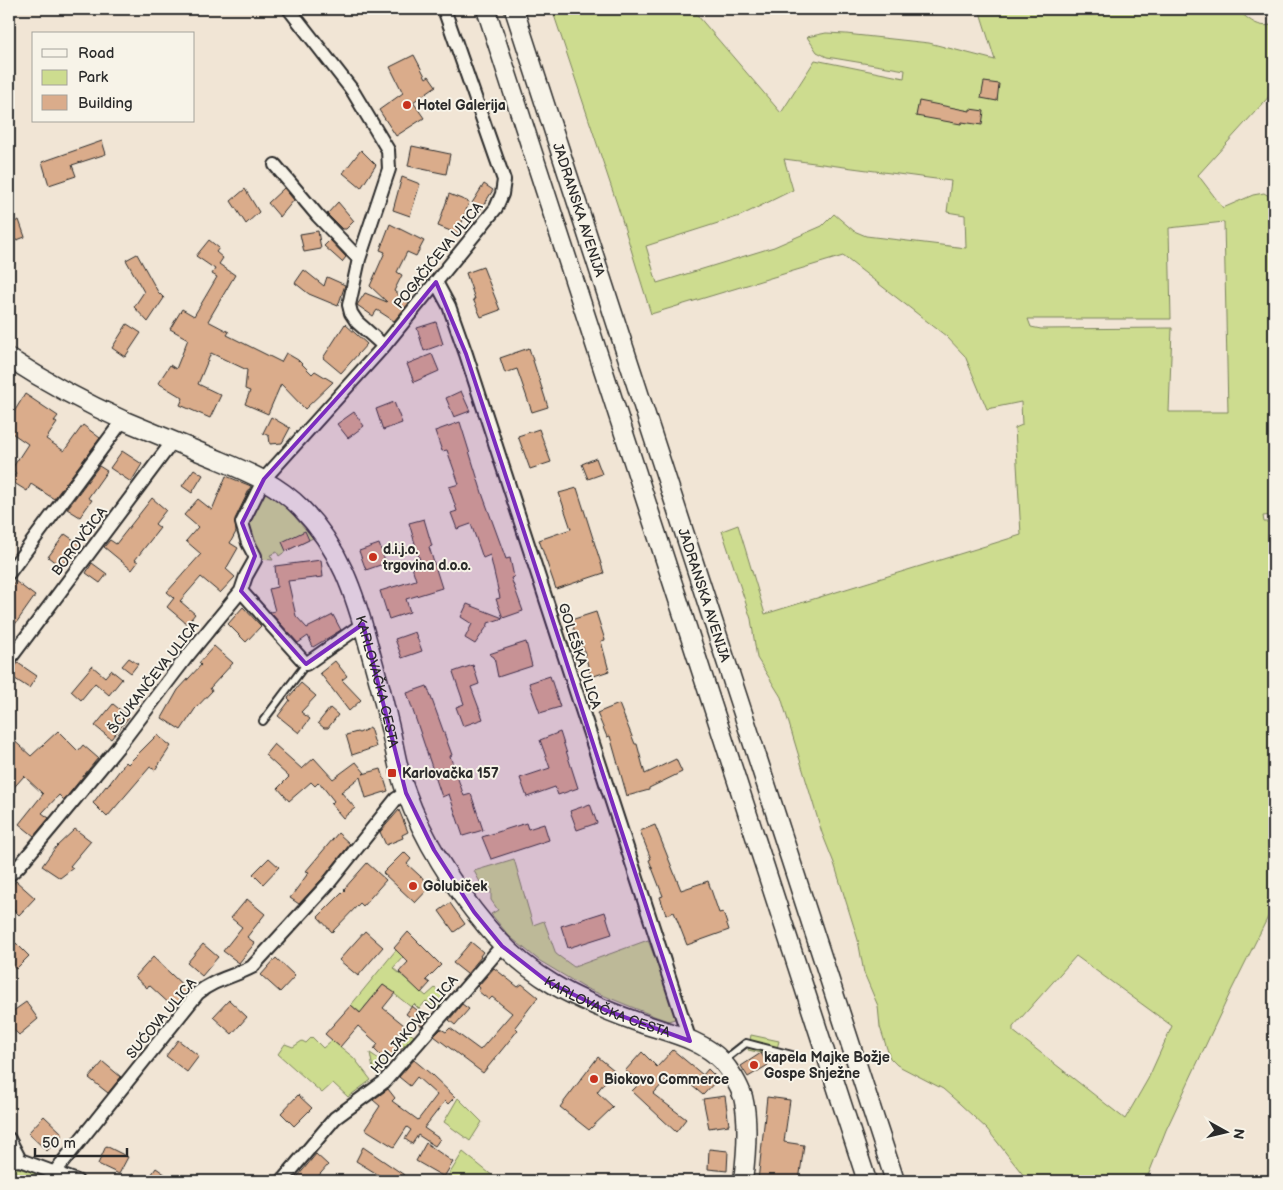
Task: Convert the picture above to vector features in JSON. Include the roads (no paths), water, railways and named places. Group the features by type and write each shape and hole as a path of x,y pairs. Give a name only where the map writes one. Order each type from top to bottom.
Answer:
{"main road":[{"name":"JADRANSKA AVENIJA","path":"486,9 867,1181"},
{"name":"JADRANSKA AVENIJA","path":"514,9 895,1181"},
{"name":"KARLOVAČKA CESTA","path":"9,358 39,378 123,420 264,479 299,506 313,521 340,560 354,592 406,793 418,821 451,879 474,912 502,946 548,982 577,998 605,1010 690,1041 708,1050 722,1062 743,1096 746,1123 743,1181"}],"street":[{"path":"288,9 352,90 388,150 389,169 359,259 349,305 351,314 356,322 384,346"},
{"name":"POGAČIĆEVA ULICA","path":"264,479 384,346 496,208 502,194 504,180 444,9"},
{"path":"275,165 318,216 359,259"},
{"name":"GOLEŠKA ULICA","path":"436,282 449,306 466,354 690,1041"},
{"path":"9,573 123,420"},
{"name":"BOROVČICA","path":"9,660 173,440"},
{"name":"ŠĆUKANČEVA ULICA","path":"9,874 19,866 118,747 240,591 255,560 242,523 264,479"},
{"path":"240,591 306,664 363,624"},
{"name":"SUĆOVA ULICA","path":"52,1177 198,993 214,981 241,973 252,967 328,884 396,799 406,793"},
{"name":"HOLJAKOVA ULICA","path":"282,1181 335,1118 384,1082 502,946"},
{"path":"9,1139 15,1161 52,1177 78,1181"}],"lane":[{"path":"263,721 306,664"},
{"path":"722,1062 746,1043 792,1055"}],"place":[{"name":"Hotel Galerija","path":"407,105"},
{"name":"d.i.j.o. trgovina d.o.o.","path":"373,557"},
{"name":"Karlovačka 157","path":"392,773"},
{"name":"Golubiček","path":"413,886"},
{"name":"kapela Majke Božje Gospe Snježne","path":"754,1065"},
{"name":"Biokovo Commerce","path":"594,1079"}]}
